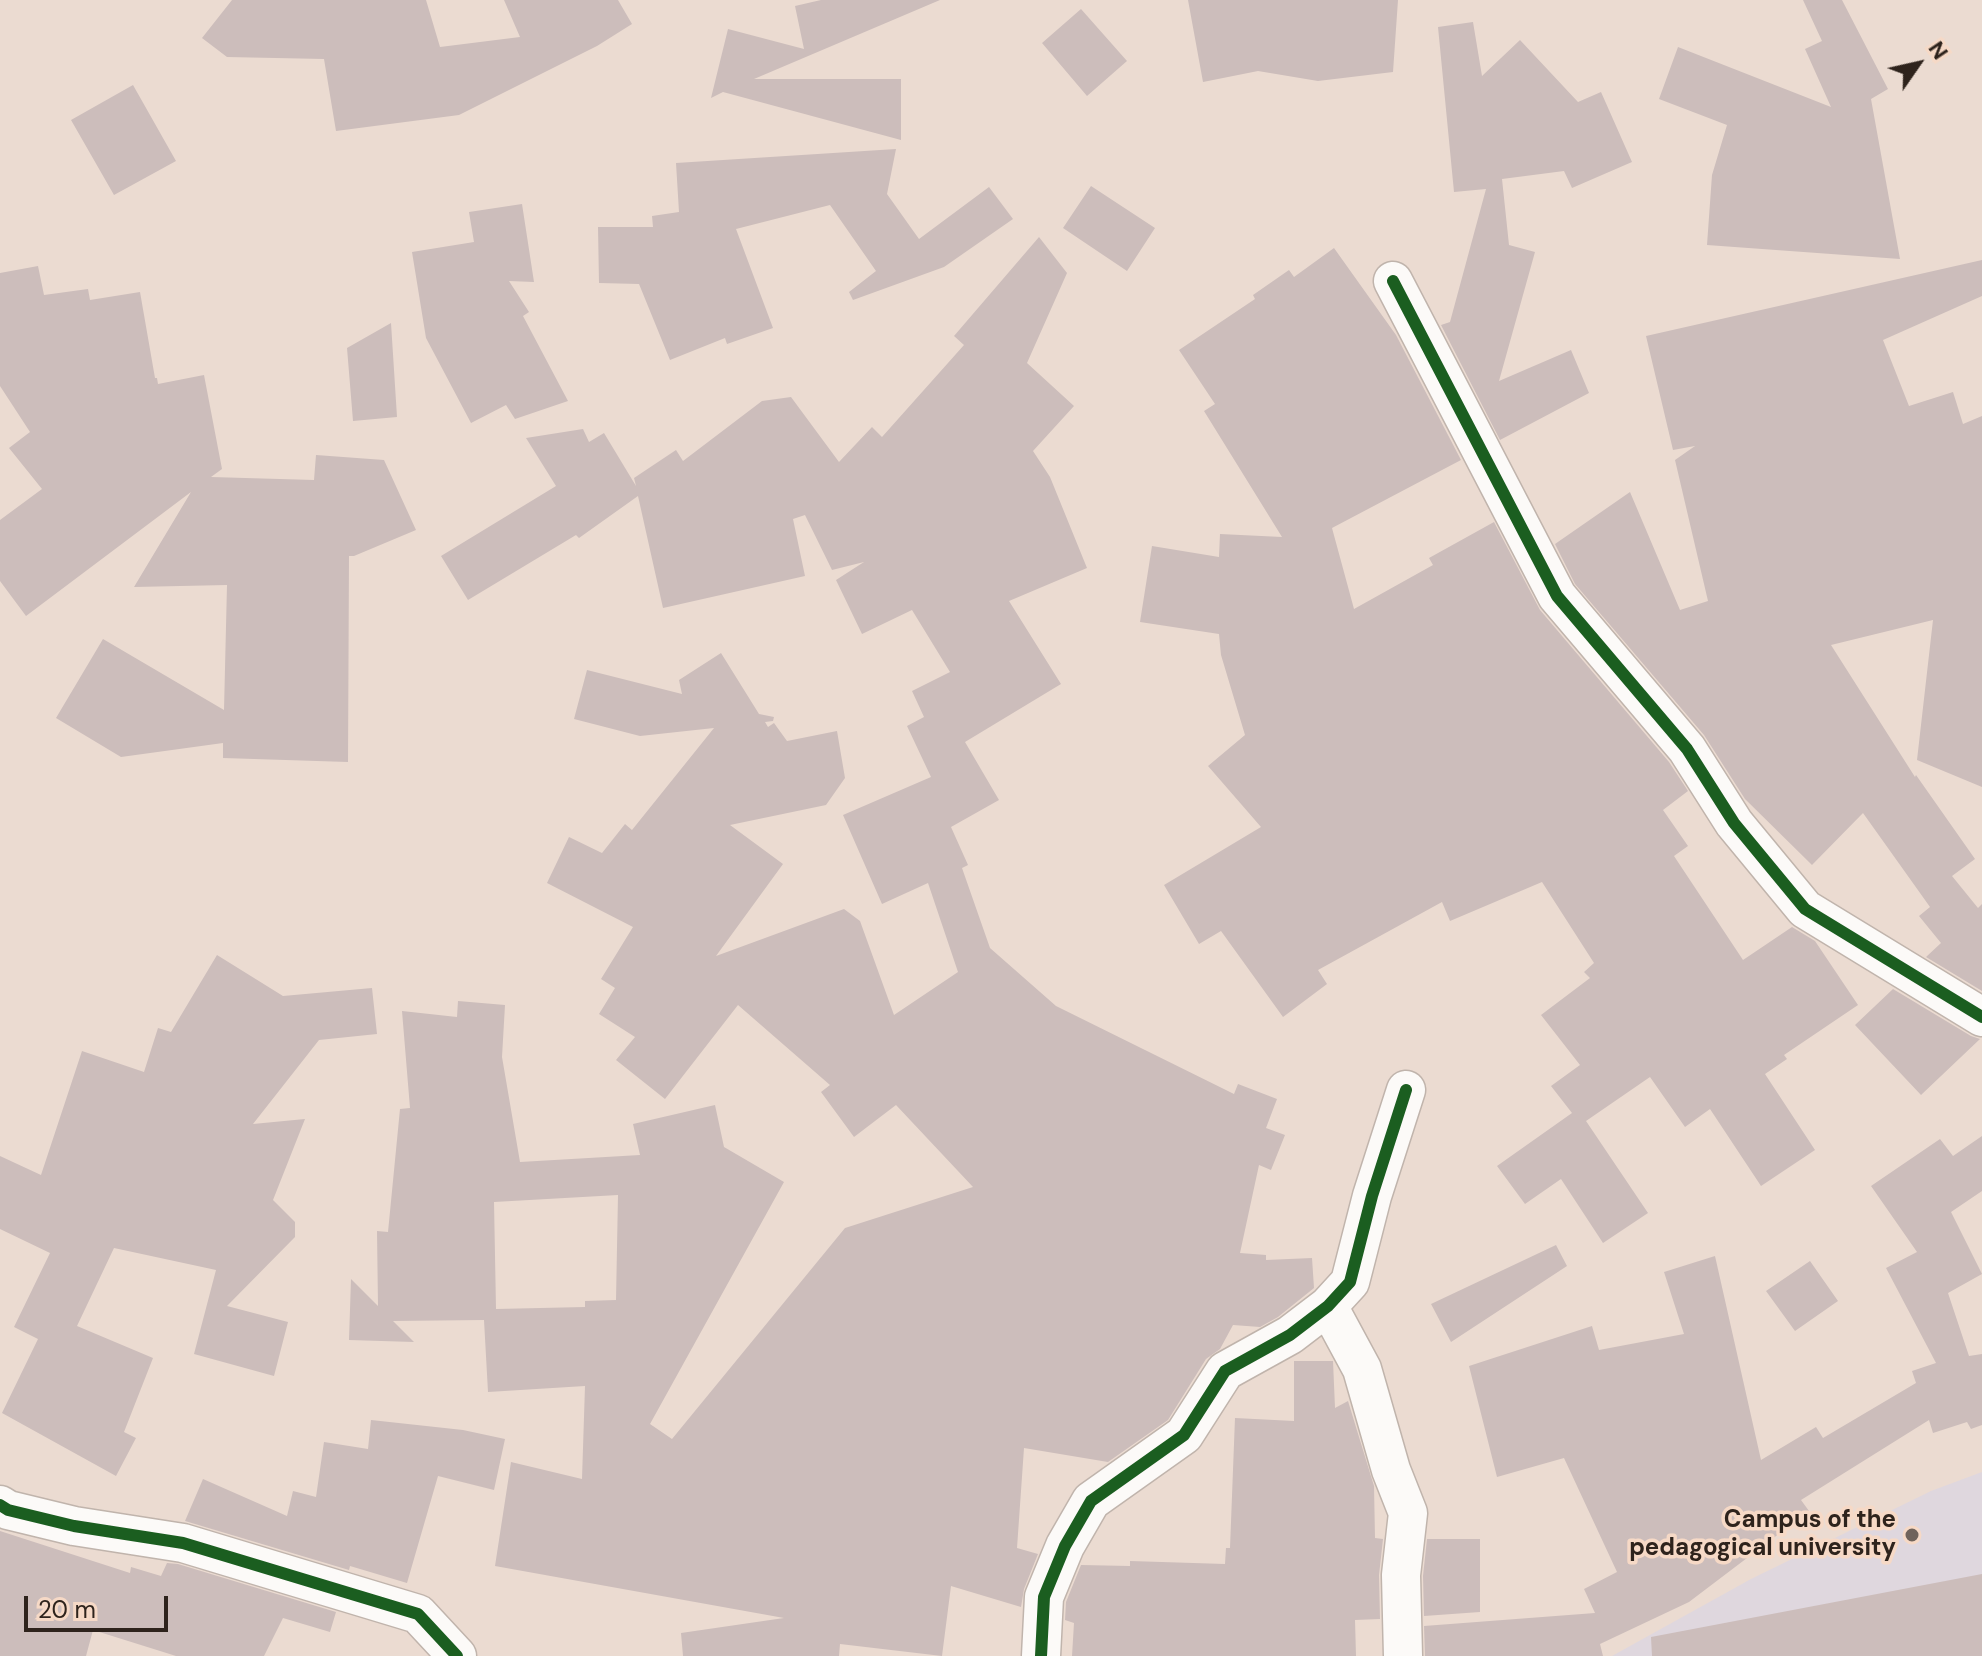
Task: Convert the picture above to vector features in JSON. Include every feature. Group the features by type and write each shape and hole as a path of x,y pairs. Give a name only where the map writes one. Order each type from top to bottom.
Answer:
{"street":[{"path":"1393,281 1557,596 1687,749 1734,823 1805,909 1982,1017"},
{"path":"1041,1656 1044,1597 1065,1546 1091,1501 1184,1435 1225,1371 1290,1335 1328,1306 1350,1282 1372,1196 1406,1090"},
{"path":"1328,1306 1362,1369 1391,1470 1408,1513 1401,1575 1403,1656"},
{"path":"0,1505 8,1510 74,1526 183,1543 418,1614 457,1656"}],"shaded area":[{"name":"Campus of the pedagogical university","path":"1982,1472 1982,1656 1612,1656 1751,1579 1931,1491"}],"building":[{"path":"232,0 426,0 440,47 520,37 504,0 618,0 632,24 597,46 459,115 336,131 324,59 227,57 202,38"},
{"path":"821,0 940,0 754,79 901,79 901,140 723,92 711,98 728,29 804,49 795,6"},
{"path":"1188,0 1398,0 1393,72 1318,81 1258,71 1203,82"},
{"path":"1803,0 1842,0 1888,89 1871,99 1900,259 1707,245 1712,175 1727,125 1659,99 1678,47 1831,107 1805,49 1822,41"},
{"path":"1081,9 1127,61 1087,96 1042,43"},
{"path":"1473,22 1482,76 1520,40 1578,102 1601,92 1632,162 1572,188 1564,171 1502,179 1509,245 1535,252 1499,381 1571,350 1589,393 1500,440 1441,325 1450,322 1486,189 1454,192 1438,27"},
{"path":"133,85 176,161 114,195 71,120"},
{"path":"896,149 887,194 919,239 989,187 1013,219 944,267 853,300 849,292 876,271 830,205 736,229 773,328 727,344 725,338 670,360 639,284 599,283 598,227 653,227 652,216 679,212 676,163"},
{"path":"1091,186 1155,228 1127,271 1063,228"},
{"path":"522,204 534,282 509,281 529,312 523,316 568,401 515,419 506,405 471,423 426,338 412,252 474,242 469,212"},
{"path":"1039,237 1067,273 1027,363 1074,406 1033,451 1050,477 1087,568 1009,601 1061,684 965,742 999,800 951,827 968,865 962,868 990,948 1056,1006 1234,1094 1238,1084 1277,1099 1266,1128 1285,1135 1271,1170 1259,1165 1240,1253 1266,1255 1266,1260 1312,1258 1314,1288 1278,1317 1260,1327 1233,1325 1220,1349 1206,1359 1168,1420 1108,1462 1024,1448 1017,1548 1038,1554 1024,1589 1021,1607 951,1586 942,1656 840,1644 839,1656 683,1656 681,1633 784,1618 495,1566 511,1462 582,1479 585,1386 488,1392 484,1320 393,1321 414,1342 349,1340 351,1279 378,1306 377,1231 388,1232 400,1109 410,1108 402,1011 457,1017 458,1001 505,1005 502,1057 520,1162 640,1155 633,1124 715,1105 724,1147 784,1182 650,1424 672,1439 845,1228 973,1187 896,1105 854,1137 821,1092 830,1085 738,1005 665,1099 616,1060 635,1037 599,1014 615,988 601,979 633,927 547,883 569,837 602,853 625,824 632,830 714,728 640,736 574,719 587,670 682,694 679,680 721,653 759,714 774,717 773,721 765,722 768,727 774,723 787,741 837,731 845,778 826,805 730,825 783,864 716,956 844,909 860,921 894,1015 958,972 928,883 882,904 843,815 931,777 907,726 924,717 912,691 950,672 912,610 862,634 836,580 864,562 832,570 805,515 793,519 805,576 663,608 638,496 579,538 576,535 468,600 441,556 556,486 526,438 583,429 589,442 604,433 636,486 634,478 676,450 683,461 762,401 791,397 839,462 872,427 882,437 964,345 954,336","holes":["618,1195 616,1300 585,1301 585,1307 496,1309 494,1202"]},
{"path":"1334,248 1396,335 1461,460 1332,528 1354,609 1433,565 1429,558 1494,522 1540,610 1669,762 1688,791 1663,810 1688,846 1674,856 1743,960 1792,927 1815,941 1858,1005 1784,1055 1787,1059 1765,1074 1815,1150 1761,1186 1710,1109 1685,1127 1650,1077 1586,1121 1648,1213 1603,1243 1561,1179 1525,1204 1497,1166 1572,1113 1551,1086 1580,1065 1541,1015 1590,978 1584,972 1594,963 1542,882 1450,921 1442,902 1318,970 1327,984 1283,1017 1221,931 1199,944 1164,885 1261,827 1208,766 1245,735 1221,655 1219,634 1140,622 1152,546 1219,557 1220,534 1282,537 1204,411 1215,404 1179,350 1255,299 1253,295 1289,270 1294,277"},
{"path":"1982,260 1982,296 1883,340 1909,406 1953,392 1963,424 1982,416 1982,787 1917,760 1933,620 1831,645 1915,777 1975,859 1952,876 1978,908 1982,904 1982,991 1926,957 1941,943 1919,916 1930,907 1863,813 1812,865 1745,799 1704,735 1575,584 1555,544 1630,492 1680,610 1708,601 1675,460 1695,446 1673,450 1646,336"},
{"path":"38,266 44,295 88,289 90,300 140,292 158,384 204,375 222,469 211,477 314,480 316,455 384,460 416,530 349,556 348,762 223,758 223,743 121,757 56,718 103,639 224,710 227,585 134,587 191,492 26,616 0,581 0,520 42,489 9,448 30,432 0,386 0,273"},
{"path":"391,323 397,417 353,421 347,348"},
{"path":"217,955 283,996 372,988 377,1034 319,1040 253,1124 305,1119 273,1200 295,1222 295,1237 227,1306 288,1322 274,1376 194,1354 216,1270 114,1248 77,1326 153,1358 124,1432 136,1438 116,1476 2,1413 38,1339 14,1327 50,1253 0,1229 0,1156 41,1175 82,1051 144,1072 158,1028 171,1032"},
{"path":"1893,989 1980,1039 1921,1095 1855,1025"},
{"path":"1982,1136 1982,1191 1951,1212 1982,1274 1948,1293 1969,1356 1982,1354 1982,1425 1971,1429 1967,1422 1933,1433 1929,1420 1801,1500 1809,1511 1689,1602 1600,1644 1603,1656 1425,1656 1424,1626 1595,1613 1584,1589 1617,1572 1564,1458 1497,1477 1469,1366 1592,1326 1599,1350 1684,1334 1664,1272 1715,1256 1761,1460 1816,1427 1823,1438 1916,1383 1912,1371 1936,1363 1886,1268 1917,1252 1871,1186 1940,1139 1953,1156"},
{"path":"1556,1245 1567,1266 1451,1342 1431,1304"},
{"path":"1810,1261 1838,1301 1795,1331 1766,1291"},
{"path":"1294,1361 1333,1361 1335,1408 1348,1401 1374,1486 1375,1538 1383,1539 1379,1575 1380,1619 1355,1620 1356,1656 1072,1656 1074,1623 1065,1620 1066,1602 1081,1565 1130,1566 1130,1561 1225,1564 1226,1548 1230,1548 1235,1418 1294,1421"},
{"path":"371,1420 463,1430 505,1439 494,1490 438,1476 407,1583 350,1566 349,1570 185,1521 203,1479 287,1516 293,1491 316,1497 324,1442 368,1449"},
{"path":"0,1531 130,1573 131,1567 161,1576 167,1563 178,1564 336,1612 330,1632 283,1618 264,1656 176,1656 93,1630 86,1656 0,1656"},
{"path":"1427,1539 1480,1539 1480,1612 1424,1616 1423,1576"},
{"path":"1982,1574 1982,1656 1652,1656 1651,1637"}],"cycle path":[{"path":"1393,281 1557,596 1687,749 1734,823 1805,909 1982,1017"},
{"path":"1041,1656 1044,1597 1065,1546 1091,1501 1184,1435 1225,1371 1290,1335 1328,1306 1350,1282 1372,1196 1406,1090"},
{"path":"0,1505 8,1510 74,1526 183,1543 418,1614 457,1656"}],"place":[{"name":"Campus of the pedagogical university","path":"1912,1535"}]}
